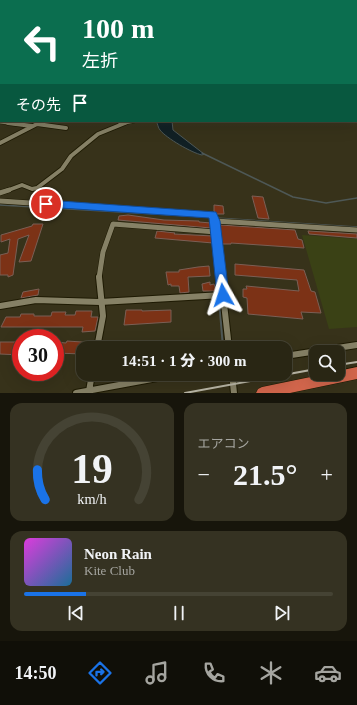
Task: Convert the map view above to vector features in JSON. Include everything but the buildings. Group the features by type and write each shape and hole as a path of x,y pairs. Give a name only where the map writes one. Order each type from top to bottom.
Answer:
{"highway":[{"path":"262,393 357,373"}],"street":[{"path":"0,122 33,126"},
{"path":"0,193 22,185 32,189 37,188 62,169 71,156 98,134 120,124 129,122"},
{"path":"0,144 33,126 40,124 66,128"},
{"path":"0,201 213,215 215,219 357,230"},
{"path":"215,219 214,232 228,341"},
{"path":"98,341 103,316 100,302 99,278 102,252 113,224 214,232"},
{"path":"0,306 36,300 100,302 223,295"},
{"path":"292,355 357,345"},
{"path":"89,392 91,381"},
{"path":"76,393 89,392 144,381"},
{"path":"233,381 234,393"}],"green space":[{"path":"302,235 357,239 357,327 329,329"}],"shaded area":[{"path":"156,122 172,122 173,130 204,154 202,155 192,151 173,141 159,128"}],"waterway":[{"path":"202,153 293,197 326,203 357,198"},
{"path":"0,205 206,217"},
{"path":"212,218 213,230"},
{"path":"216,218 357,227"},
{"path":"213,234 218,278"},
{"path":"217,277 219,292"},
{"path":"219,299 222,341"}],"railway":[{"path":"345,364 357,362"},
{"path":"185,393 309,370"}],"route":[{"path":"46,204 213,215 215,221 223,295"}]}
